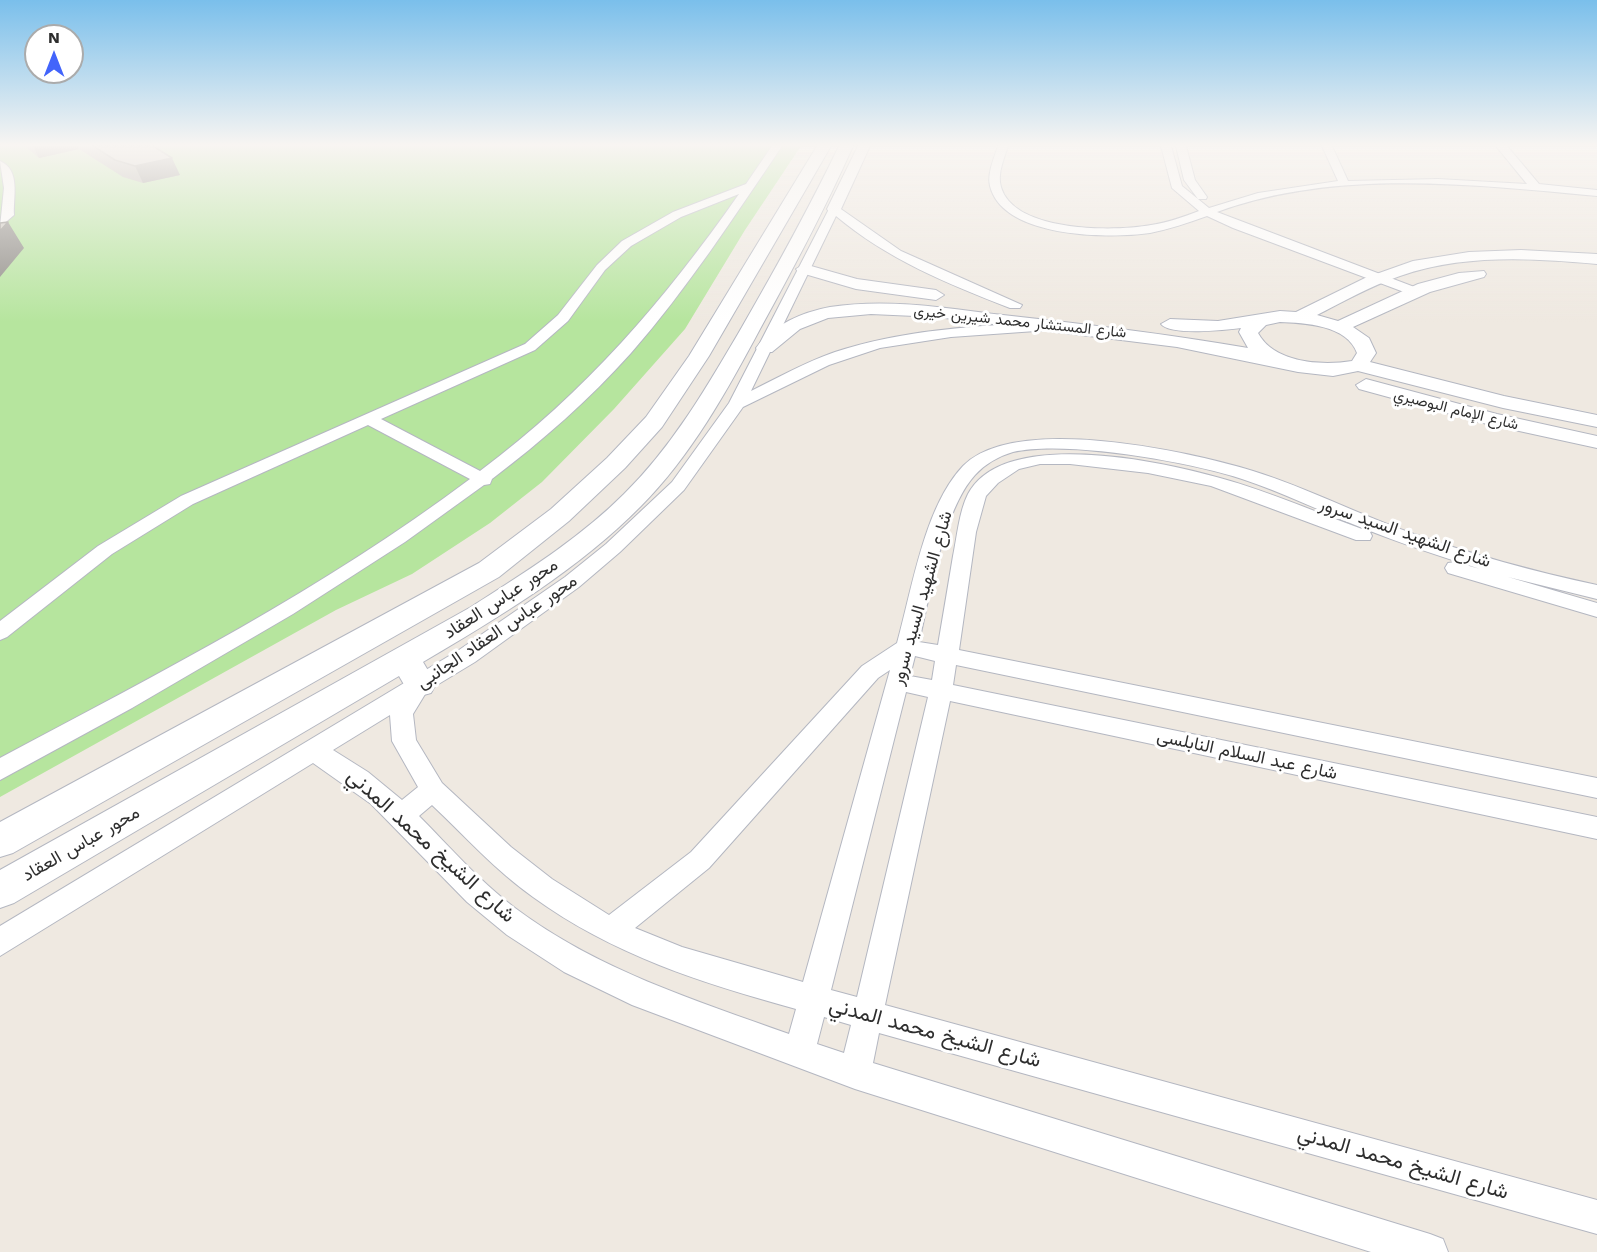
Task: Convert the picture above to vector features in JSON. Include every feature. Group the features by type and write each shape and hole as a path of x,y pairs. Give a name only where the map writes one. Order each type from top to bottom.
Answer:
{"main road":[{"name":"محور عباس العقاد","path":"0,841 489,570 560,515 616,463 654,422 683,382 790,204"},
{"name":"محور عباس العقاد","path":"0,890 412,671 604,526 651,480 754,346 812,236 824,204"}],"street":[{"path":"0,224 8,215 6,204"},
{"path":"0,632 105,550 187,500 266,462 370,420 530,347 555,327 573,307 592,277 637,234 703,204"},
{"path":"0,770 282,611 414,529 484,480 600,376 643,330 736,204"},
{"name":"محور عباس العقاد الجانبى","path":"0,942 312,751 412,671 523,618 613,548 678,486 728,420 737,404 754,346 804,269 812,236 836,204"},
{"path":"1006,204 1029,219 1077,231 1130,232 1153,229 1234,204"},
{"path":"1204,204 1237,225 1389,275 1419,288"},
{"path":"1208,204 1213,210"},
{"path":"834,209 873,240 900,256 1015,305"},
{"path":"1299,317 1389,275 1448,261 1479,257 1548,256 1597,259"},
{"name":"شارع المستشار محمد شيرين خيرى","path":"804,269 839,280 900,291 1188,325 1218,326 1270,318 1299,317"},
{"path":"1340,327 1419,288 1502,271 1597,270"},
{"name":"شارع المستشار محمد شيرين خيرى","path":"754,346 799,321 828,313 862,310 958,315 1168,338 1316,369"},
{"path":"1299,317 1340,327 1361,340 1367,347 1368,354 1365,360 1358,365 1346,369 1316,369"},
{"path":"1259,321 1248,332 1250,339 1262,351 1282,361"},
{"path":"737,404 827,360 884,342 915,337 1056,326"},
{"name":"شارع الإمام البوصيري","path":"1358,365 1503,402 1597,421"},
{"name":"شارع الإمام البوصيري","path":"1316,369 1434,406 1597,442"},
{"path":"370,420 484,480"},
{"name":"شارع الشهيد السيد سرور","path":"799,1053 936,536 953,492 968,471 991,455 1024,446 1065,444 1138,451 1223,468 1269,482 1377,527 1589,599"},
{"name":"شارع الشهيد السيد سرور","path":"855,1073 941,691 955,603 977,495 992,479 1012,465 1040,459 1070,459 1148,468 1216,482 1411,553 1589,599"},
{"path":"610,931 700,860 870,672 907,647"},
{"name":"شارع عبد السلام النابلسى","path":"907,647 1597,788"},
{"name":"شارع الشيخ محمد المدني","path":"412,671 401,713 404,741 433,790 502,855 542,888 610,931 680,961 1597,1217"},
{"name":"شارع عبد السلام النابلسى","path":"898,682 1597,828"},
{"name":"شارع الشيخ محمد المدني","path":"312,751 341,764 401,815 478,894 539,942 592,971 666,1004 855,1073 1083,1147 1430,1252"},
{"path":"401,815 433,790"}],"green space":[{"path":"0,204 762,204 685,329 614,409 542,482 490,523 412,574 336,610 0,797"}],"building":[{"path":"8,222 0,231 0,223"}]}
